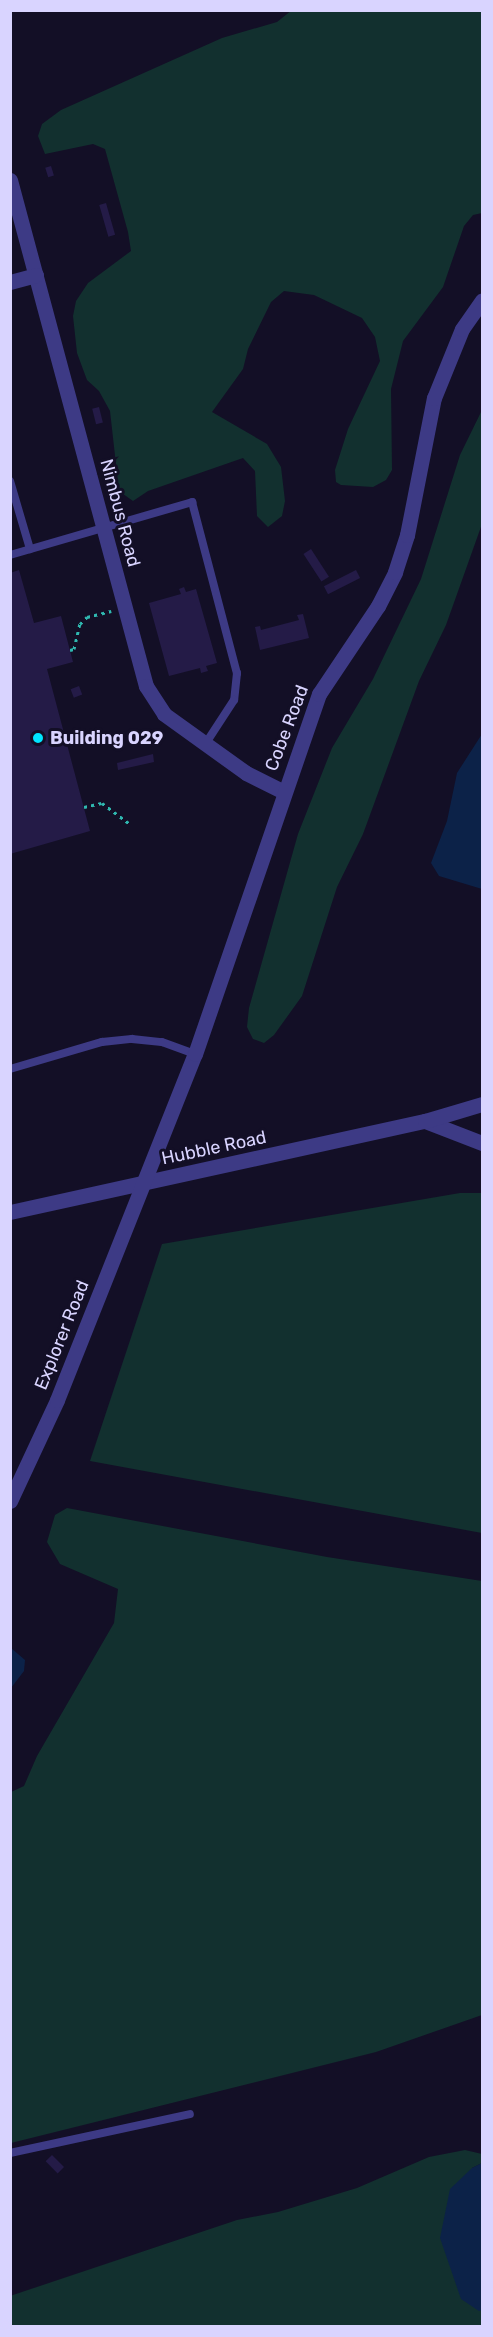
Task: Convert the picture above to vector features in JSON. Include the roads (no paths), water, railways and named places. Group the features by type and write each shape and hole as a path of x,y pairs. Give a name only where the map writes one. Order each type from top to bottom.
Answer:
{"street":[{"name":"Nimbus Road","path":"10,180 146,686 153,703 246,773 284,792"},
{"path":"10,282 36,275"},
{"name":"Cobe Road","path":"144,1182 195,1054 319,694 378,606 395,572 407,535 434,398 462,329 483,300"},
{"name":"Hubble Road","path":"10,1212 478,1108"},
{"path":"424,1121 483,1143"},
{"name":"Explorer Road","path":"10,1501 57,1400 144,1182"}],"lane":[{"path":"10,481 30,549"},
{"path":"10,555 192,502 237,674 234,700 206,742"},
{"path":"10,1069 102,1042 132,1039 162,1042 195,1054"},
{"path":"10,2153 190,2114"}],"water":[{"path":"482,734 482,889 439,876 431,863 447,821 457,773"},
{"path":"11,1648 25,1660 24,1671 11,1688"},
{"path":"482,2163 482,2310 479,2311 461,2299 440,2238 450,2189 472,2168"}],"place":[{"name":"Building 029","path":"38,738"}]}
